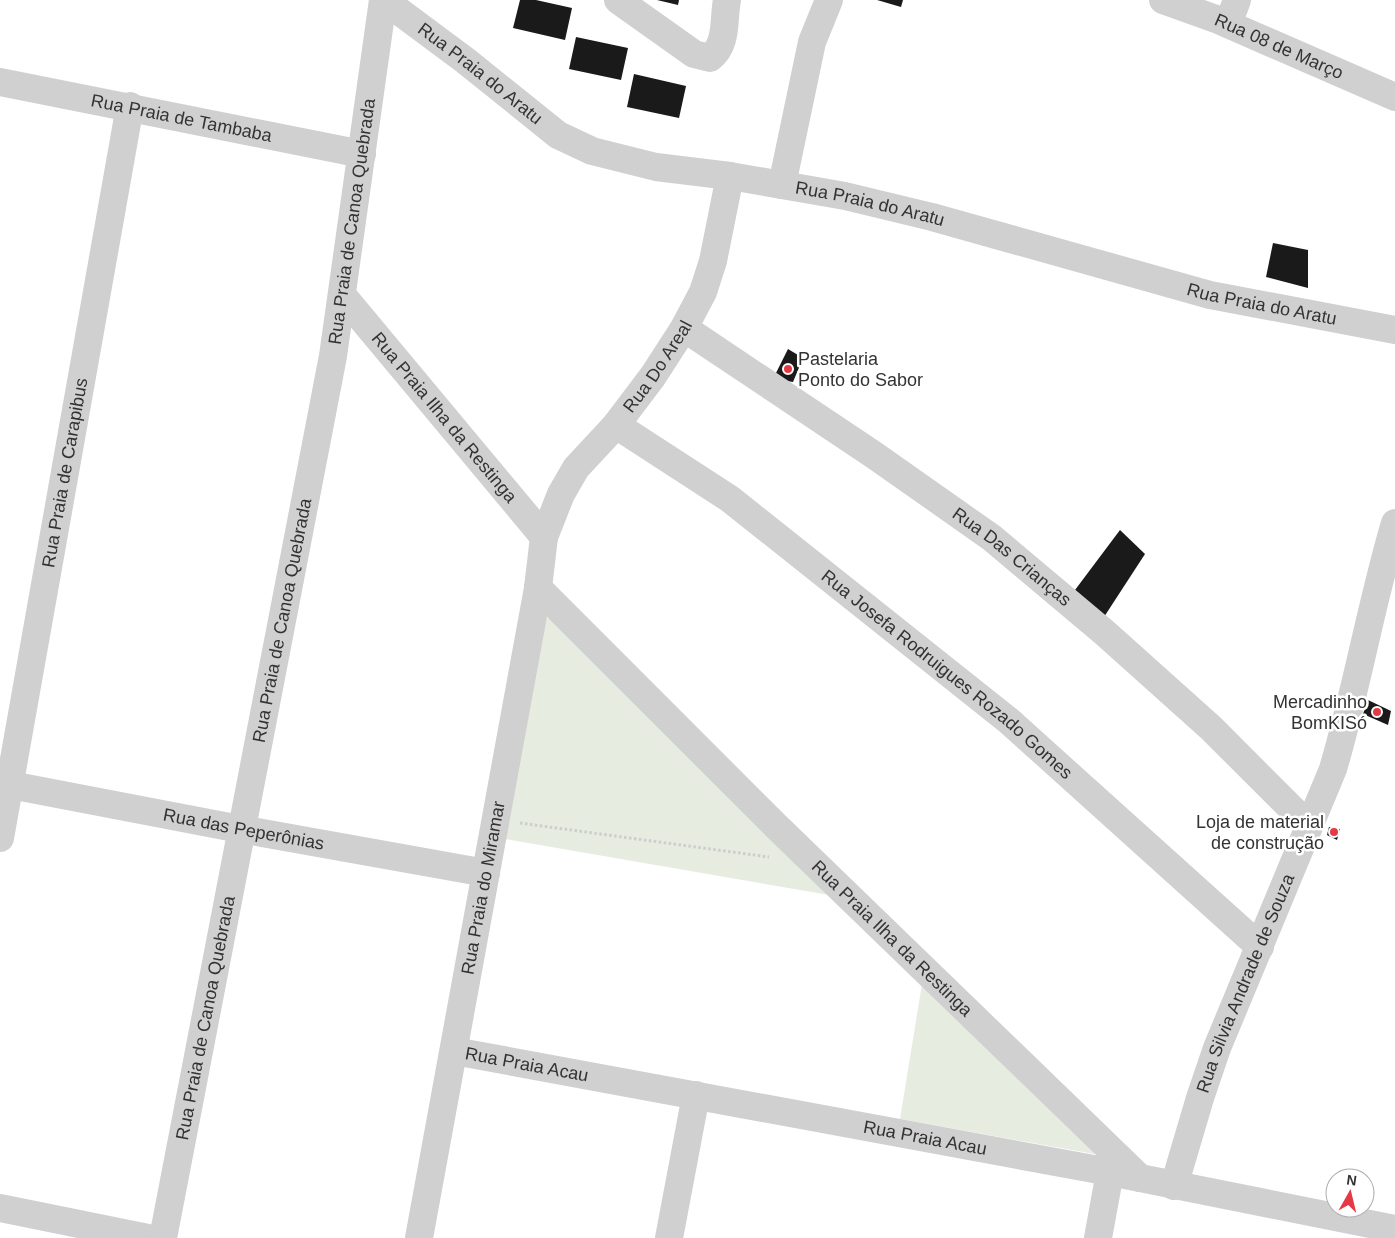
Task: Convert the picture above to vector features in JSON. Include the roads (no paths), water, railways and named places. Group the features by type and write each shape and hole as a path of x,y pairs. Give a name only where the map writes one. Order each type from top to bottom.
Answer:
{"street":[{"name":"Rua Praia de Canoa Quebrada","path":"162,1238 331,366 343,296 383,0"},
{"name":"Rua Praia do Aratu","path":"383,0 466,61 558,135 592,151 656,167 730,176 845,196 932,217 1210,295 1395,330"},
{"path":"618,0 694,54 710,58 718,52 724,33 727,0"},
{"path":"782,185 812,42 829,0"},
{"name":"Rua 08 de Março","path":"1163,0 1233,12 1395,97"},
{"name":"Rua Praia de Tambaba","path":"0,82 130,106 362,154"},
{"name":"Rua Praia de Carapibus","path":"0,838 5,784 130,106"},
{"name":"Rua Do Areal","path":"544,537 561,494 576,468 616,425 653,376 684,328 703,292 713,261 730,176"},
{"name":"Rua Praia Ilha da Restinga","path":"343,296 544,537"},
{"name":"Rua Das Crianças","path":"684,328 874,455 992,538 1105,633 1210,728 1308,826"},
{"name":"Rua Josefa Rodruigues Rozado Gomes","path":"616,425 730,499 1009,721 1260,947"},
{"name":"Rua Silvia Andrade de Souza","path":"1174,1186 1214,1056 1332,769 1346,726 1376,589 1395,523"},
{"name":"Rua Praia do Miramar","path":"419,1238 538,588 544,537"},
{"name":"Rua Praia Ilha da Restinga","path":"538,588 789,839 1140,1178"},
{"name":"Rua das Peperônias","path":"5,784 486,873"},
{"name":"Rua Praia Acau","path":"454,1051 1110,1172 1386,1231"},
{"path":"669,1238 696,1095"},
{"path":"1098,1238 1110,1172"},
{"path":"0,1208 148,1238"}],"place":[{"name":"Pastelaria Ponto do Sabor","path":"788,369"},
{"name":"Mercadinho BomKISó","path":"1377,712"},
{"name":"Loja de material de construção","path":"1334,832"}]}
